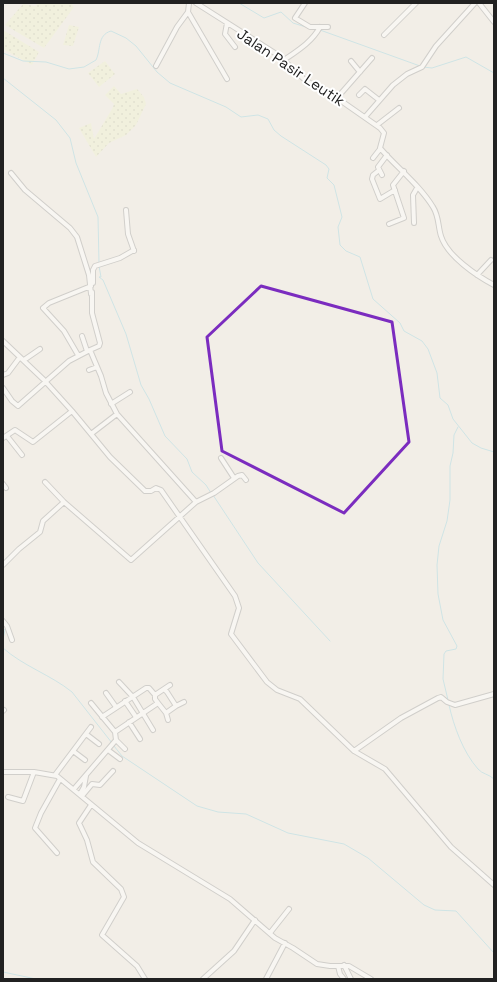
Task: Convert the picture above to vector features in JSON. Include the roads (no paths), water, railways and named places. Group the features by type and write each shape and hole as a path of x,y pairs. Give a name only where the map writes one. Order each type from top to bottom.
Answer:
{"street":[{"path":"156,66 177,27 188,12 189,3"},
{"name":"Jalan Pasir Leutik","path":"196,3 284,60 305,80 337,98 377,125 384,134 380,143 380,149"},
{"path":"305,3 295,18 304,25 328,27"},
{"path":"384,35 416,3"},
{"path":"365,117 379,100 407,74 422,67 436,46 475,3"},
{"path":"479,3 494,22"},
{"path":"188,12 226,80"},
{"path":"227,23 225,34 235,47"},
{"path":"284,60 304,45 320,27"},
{"path":"337,98 372,58"},
{"path":"351,61 360,72"},
{"path":"359,95 365,89 379,100"},
{"path":"377,125 400,108"},
{"path":"374,158 380,149 404,171 436,211 440,236 444,244 453,255 477,275 494,285"},
{"path":"387,155 378,167 378,171 373,175 372,179 380,199 395,190"},
{"path":"378,171 382,175"},
{"path":"389,224 404,218 394,182 404,171"},
{"path":"3,388 12,401 18,406 45,381 78,355 100,344 92,313 91,286 77,237 70,228 24,190 11,173"},
{"path":"414,223 413,195 418,188"},
{"path":"91,294 93,270 95,266 120,258 134,250 128,234 126,210"},
{"path":"477,275 491,260"},
{"path":"78,355 64,331 43,308 49,303 91,286"},
{"path":"82,336 97,367 111,404 117,414 196,502"},
{"path":"3,341 45,381 72,411 110,458 145,491 151,491 156,488 161,490 237,601 238,612 231,634 263,679 277,690 300,699 354,751 385,769 451,847 494,885"},
{"path":"24,360 40,349"},
{"path":"3,375 8,373 20,357"},
{"path":"89,370 97,367"},
{"path":"111,404 130,392"},
{"path":"22,455 5,437 15,430 34,442 72,411"},
{"path":"90,434 117,414"},
{"path":"221,458 234,478"},
{"path":"45,482 64,502 131,560 196,502 214,494 234,478 242,475 246,480"},
{"path":"3,484 6,488"},
{"path":"3,564 40,532 43,521 64,502"},
{"path":"3,621 7,626 12,640"},
{"path":"120,682 133,697 153,730"},
{"path":"155,696 170,685"},
{"path":"102,717 147,688 155,696 155,699 166,713 168,720"},
{"path":"164,689 168,692 176,706"},
{"path":"106,693 116,707"},
{"path":"354,751 401,718 438,698 441,697 447,702 455,705 494,694"},
{"path":"125,701 136,717"},
{"path":"114,732 158,702"},
{"path":"166,713 184,702"},
{"path":"91,703 114,732 116,740 125,749"},
{"path":"129,722 140,739"},
{"path":"55,775 91,727"},
{"path":"86,734 99,744"},
{"path":"74,789 116,740"},
{"path":"108,750 120,760"},
{"path":"73,751 85,760"},
{"path":"81,795 92,784 100,785 113,771"},
{"path":"3,772 34,772 55,775 74,789 91,805 138,843 228,897 270,933 317,964 338,966 344,965 356,968 371,979"},
{"path":"8,797 23,802 34,772"},
{"path":"81,795 86,775"},
{"path":"57,853 36,828 43,808 60,779"},
{"path":"91,805 78,823 87,840 93,862 121,889 124,897 102,936 137,966 145,979"},
{"path":"270,933 289,909"},
{"path":"204,979 234,951 255,920"},
{"path":"266,979 285,943"},
{"path":"344,965 351,979"},
{"path":"338,966 340,974 344,979"}],"waterway":[{"path":"239,3 264,18 281,12 293,23 309,28"},
{"path":"320,30 420,66"},
{"path":"3,53 23,61 46,62 69,69 84,67 96,60 101,39 111,31 126,38 136,46 157,72 170,83 226,107 241,117 258,115 268,119 274,130 281,136 326,165 329,169 327,178 334,185 342,217 338,227 340,245 346,251 360,257 373,299 400,323 404,331 422,341 428,349 437,373 440,398 448,405 453,419 472,443 481,448 494,452"},
{"path":"423,67 432,68 466,57 494,73"},
{"path":"3,78 56,120 70,138 76,163 98,217 99,263"},
{"path":"99,266 101,277 99,277 103,280 126,334 141,385 149,399 165,436 187,459 192,472 206,485 211,493"},
{"path":"448,700 443,679 444,654 446,651 456,649 457,646 443,620 438,594 437,565 439,546 447,521 450,500 450,466 453,453 454,435 458,427"},
{"path":"213,495 258,563 330,641"},
{"path":"3,628 5,630 3,639"},
{"path":"3,648 19,660 55,680 72,692 112,743"},
{"path":"449,705 456,730 468,755 480,771 494,779"},
{"path":"114,746 122,756 197,806 218,812 246,814 288,833 344,844 368,858 424,905 435,910 456,911 494,953"},
{"path":"3,972 36,979"}]}
